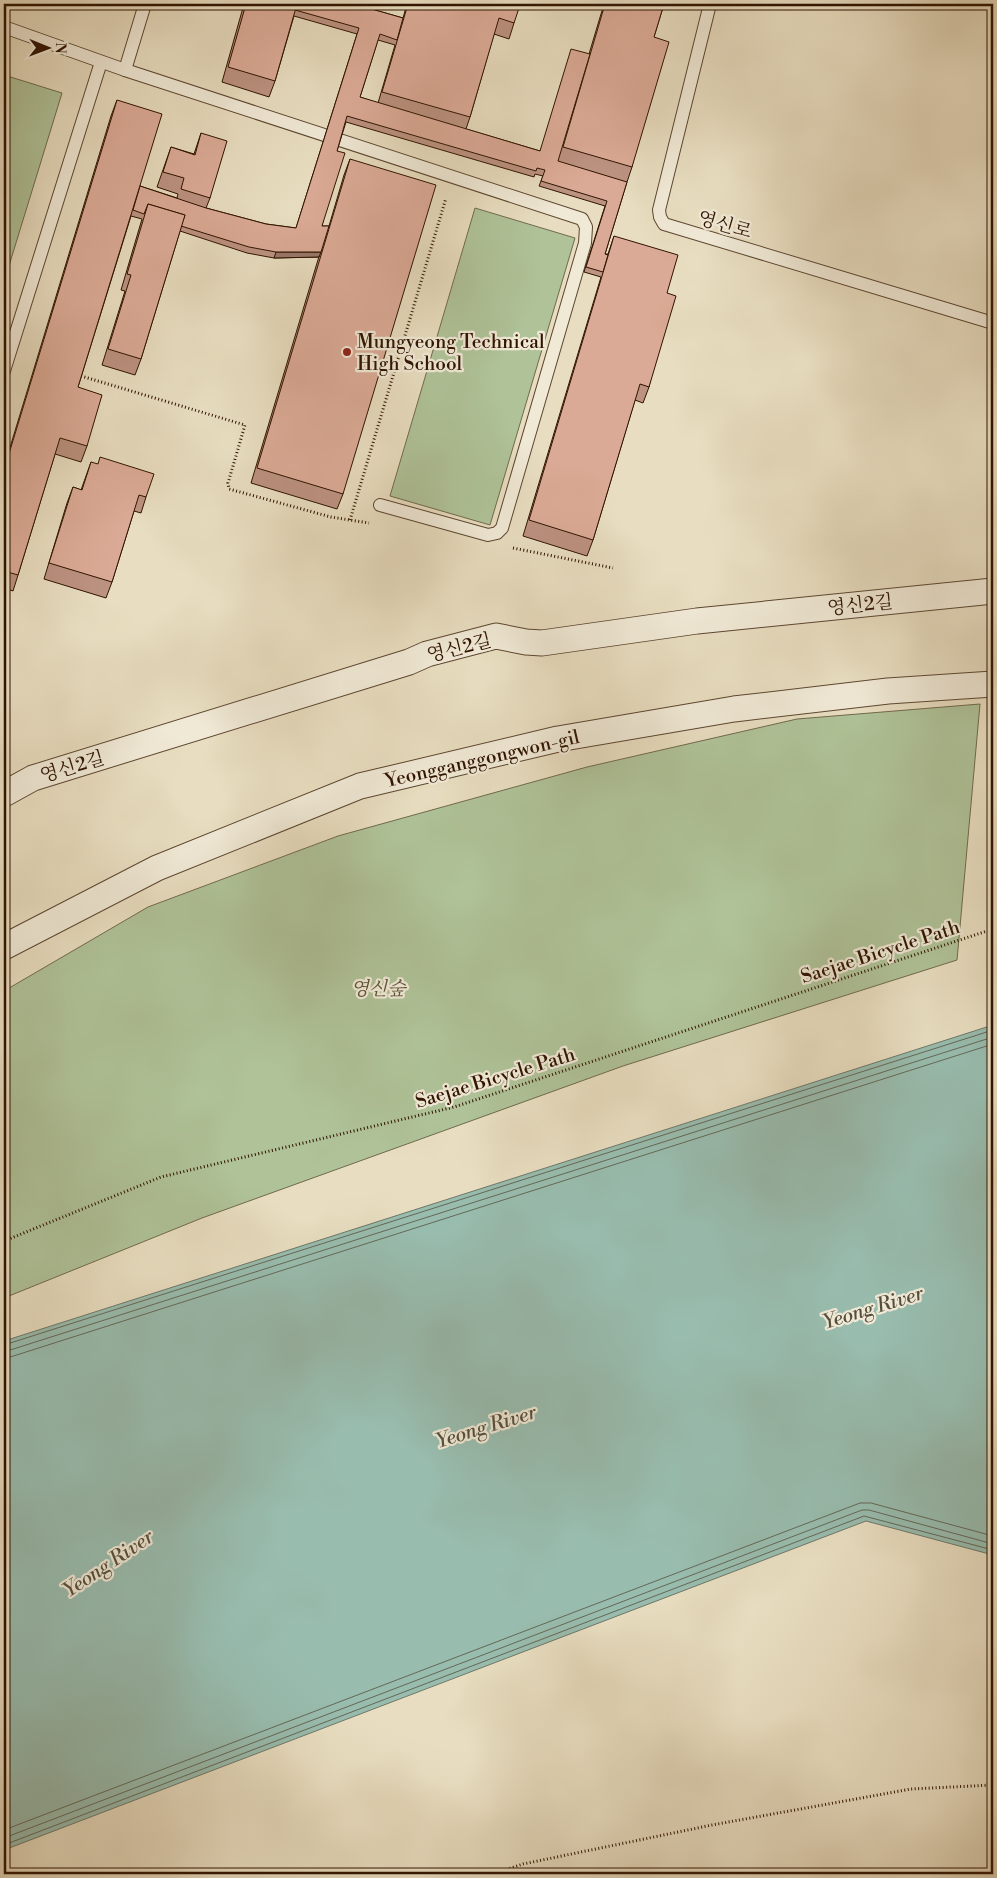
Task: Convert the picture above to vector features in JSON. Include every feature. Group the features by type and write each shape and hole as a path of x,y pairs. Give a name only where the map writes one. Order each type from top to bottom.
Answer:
{"street":[{"name":"영신2길","path":"4,794 42,775 399,665 427,654 496,636 542,643 697,621 993,591"},
{"name":"Yeongganggongwon-gil","path":"4,947 157,868 360,786 558,739 734,709 888,691 993,684"}],"lane":[{"path":"125,70 145,4"},
{"name":"영신로","path":"710,4 659,210 664,224 993,323"},
{"path":"4,27 125,70 576,215 582,219 586,225 586,237 502,528 497,533 488,535 380,505"},
{"path":"4,371 101,62"}],"path":[{"path":"350,520 445,204 451,175"},
{"path":"81,376 243,424 246,430 228,483 229,489 331,517 379,525"},
{"path":"506,546 613,568"},
{"name":"Saejae Bicycle Path","path":"4,1241 161,1177 454,1107 993,929"},
{"path":"493,1874 523,1864 693,1829 892,1792 911,1789 993,1785"}],"green space":[{"path":"4,75 62,93 4,282"},
{"path":"475,208 575,238 490,525 390,496"},
{"name":"영신숲","path":"980,704 957,960 623,1066 202,1218 4,1298 4,991 148,907 338,836 587,767 797,719"}],"water":[{"name":"Yeong River","path":"993,1025 993,1555 866,1521 4,1850 4,1341"}],"building":[{"path":"246,4 297,4 275,81 228,67"},
{"path":"297,4 354,4 403,18 397,40 380,34 360,97 540,151 571,49 590,54 558,161 627,182 605,254 608,255 603,272 586,267 607,201 541,181 545,170 537,168 536,171 347,116 337,151 345,153 322,226 329,226 321,252 276,252 249,247 181,226 185,215 148,204 144,214 133,210 140,186 206,208 266,224 296,228 359,28 295,10"},
{"path":"408,4 506,4 519,8 514,23 499,18 470,117 382,92"},
{"path":"605,4 664,4 654,37 669,42 632,167 563,147"},
{"path":"117,100 162,114 78,387 102,395 87,446 60,438 18,575 4,571 4,470"},
{"path":"201,133 227,141 210,198 181,189 184,178 163,172 171,147 195,155"},
{"path":"350,159 436,185 343,494 257,468"},
{"path":"148,204 185,215 141,359 108,349 131,275 127,274"},
{"path":"614,236 678,255 667,293 676,296 649,387 640,384 593,540 529,520"},
{"path":"100,457 154,474 146,497 139,495 112,582 49,563 73,487 82,490 91,462 98,464"}],"place":[{"name":"Mungyeong Technical High School","path":"347,352"}]}
